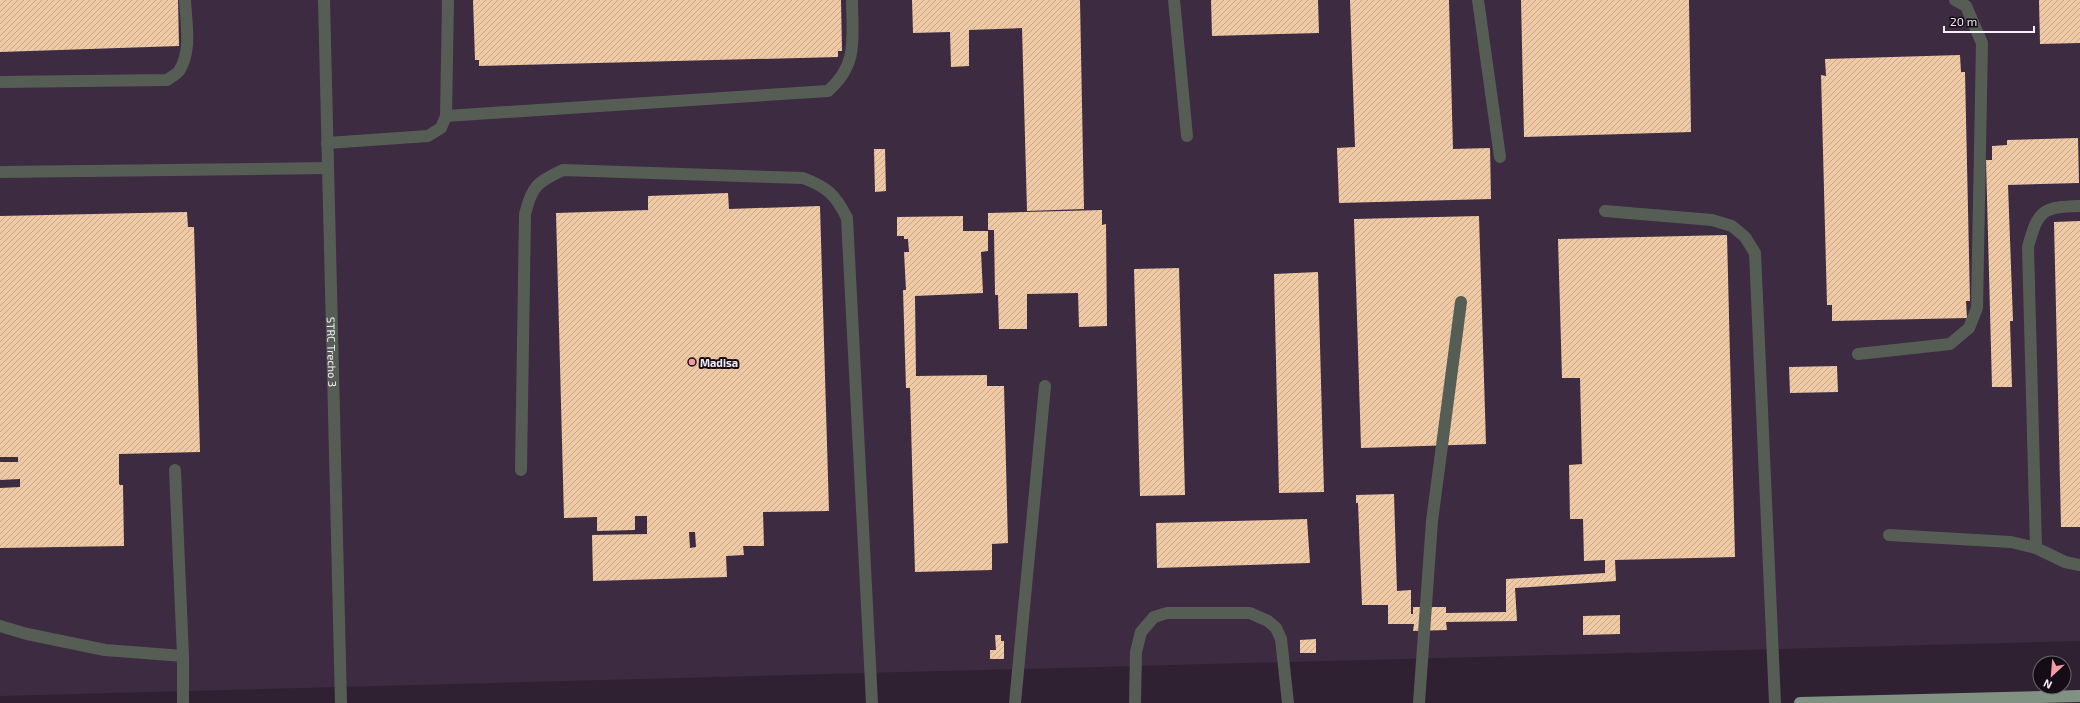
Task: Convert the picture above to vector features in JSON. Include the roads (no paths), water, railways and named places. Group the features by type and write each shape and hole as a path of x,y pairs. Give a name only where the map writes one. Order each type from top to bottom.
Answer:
{"main road":[{"path":"1800,703 2080,696"}],"street":[{"path":"0,82 167,80 178,72 184,60 187,40 185,0"},
{"name":"STRC Trecho 3","path":"324,0 341,703"},
{"path":"327,142 428,136 441,128 446,116 448,0"},
{"path":"446,116 828,91 838,83 848,67 852,48 852,0"},
{"path":"1174,0 1187,136"},
{"path":"1478,0 1500,157"},
{"path":"1858,354 1950,344 1970,328 1977,308 1982,43 1966,6 1955,0"},
{"path":"0,172 328,168"},
{"path":"521,470 525,214 530,194 544,179 563,170 803,178 821,184 837,199 846,218 872,703"},
{"path":"2036,548 2028,247 2035,222 2047,210 2080,206"},
{"path":"1605,211 1712,220 1732,226 1746,237 1754,253 1775,703"},
{"path":"1419,703 1432,521 1460,302"},
{"path":"1015,703 1045,386"},
{"path":"174,470 183,656 183,703"},
{"path":"1889,535 2011,542 2036,548 2064,562 2080,565"},
{"path":"1135,703 1136,652 1141,632 1154,617 1167,613 1250,613 1268,621 1276,628 1281,639 1288,703"},
{"path":"0,626 27,634 105,650 183,656"}],"place":[{"name":"Madisa","path":"692,362"}]}
